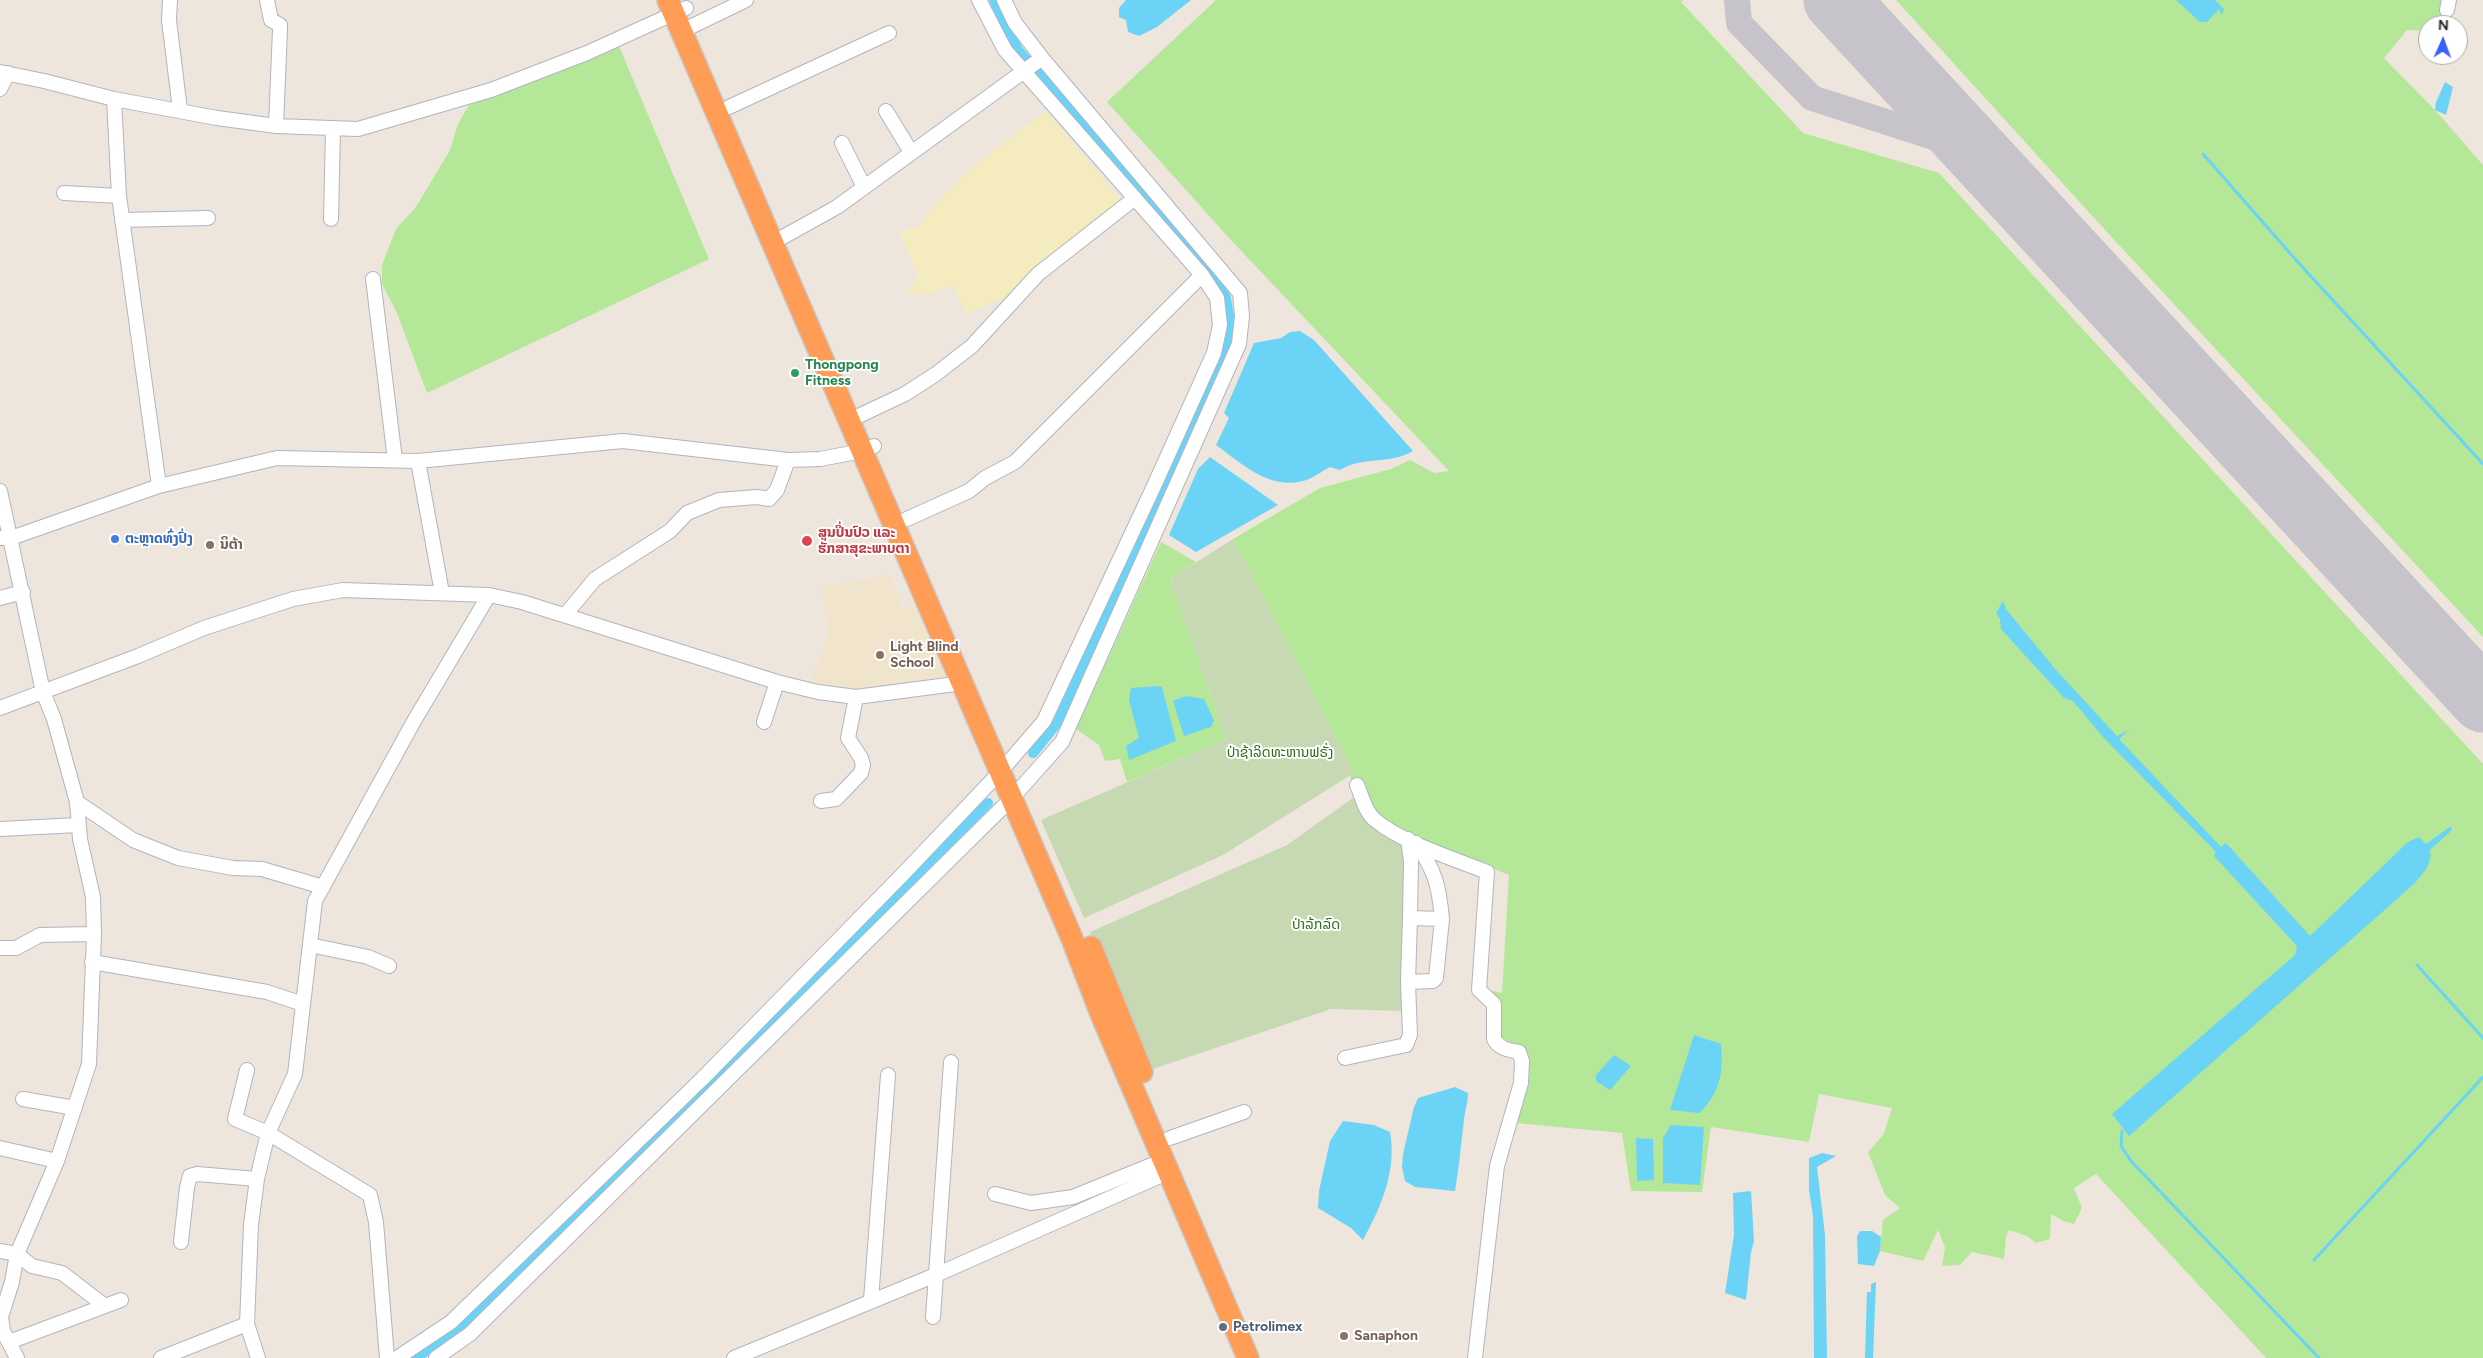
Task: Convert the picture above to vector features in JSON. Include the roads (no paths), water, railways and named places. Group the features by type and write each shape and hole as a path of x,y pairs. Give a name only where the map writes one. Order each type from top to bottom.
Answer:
{"highway":[{"path":"681,13 729,106 854,418"},
{"path":"681,13 868,449 962,683 1005,766"},
{"path":"868,449 907,518 1166,1166 1248,1358"},
{"path":"1016,793 1085,932 1262,1358"}],"street":[{"path":"170,0 169,20 180,110"},
{"path":"267,0 271,20 280,25 276,126"},
{"path":"0,89 4,73 114,99 276,126 358,129 491,90 587,53 681,13 746,0"},
{"path":"436,1358 470,1334 1016,793 1062,742 1239,344 1242,316 1240,293 1033,64 1005,50 979,0"},
{"path":"397,1358 451,1322 703,1078 1005,766 1044,722 1214,353 1220,325 1217,298 1202,275 1135,198 1033,64 1004,0"},
{"path":"729,106 889,33"},
{"path":"783,237 837,207 1033,64"},
{"path":"114,99 119,196 159,486"},
{"path":"886,111 911,152"},
{"path":"331,220 333,129"},
{"path":"842,143 864,187"},
{"path":"64,193 119,196"},
{"path":"854,418 905,394 936,374 972,346 1038,274 1135,198"},
{"path":"122,220 208,218"},
{"path":"907,518 969,491 985,478 1016,462 1202,275"},
{"path":"373,279 395,460"},
{"path":"5,538 159,486 277,458 418,461 623,441 788,460 820,459 868,449"},
{"path":"565,616 595,579 670,531 687,513 719,500 757,496 770,499 777,490 788,460"},
{"path":"418,461 442,593"},
{"path":"0,491 5,538 23,592 42,692 54,719 76,802 78,825 93,897 94,934 88,1064 57,1162 17,1254 12,1282 1,1317 4,1335 17,1358"},
{"path":"0,708 204,628 293,599 343,590 489,595 522,602 777,682 818,692 856,697 962,683"},
{"path":"0,598 23,592"},
{"path":"258,1358 247,1324 252,1225 257,1179 268,1133 295,1074 315,901 414,721 489,595"},
{"path":"764,722 777,682"},
{"path":"821,801 836,798 862,773 863,765 861,758 848,738 856,697"},
{"path":"1357,785 1374,819 1412,841 1487,872 1479,990 1494,1004 1494,1039 1496,1043 1500,1047 1519,1052 1522,1062 1521,1083 1497,1166 1474,1358"},
{"path":"76,802 133,840 178,858 233,868 262,869 323,887"},
{"path":"0,829 78,825"},
{"path":"1345,1058 1406,1046 1410,1035 1408,982 1412,841"},
{"path":"1408,982 1433,981 1436,978 1442,919 1438,884 1428,860 1412,841"},
{"path":"1410,918 1442,919"},
{"path":"0,948 16,948 40,935 94,934"},
{"path":"310,945 368,957 389,966"},
{"path":"92,962 268,992 303,1004"},
{"path":"933,1317 938,1274 951,1062"},
{"path":"246,1070 235,1119 268,1133 370,1194 376,1222 387,1358"},
{"path":"871,1300 888,1075"},
{"path":"23,1099 75,1108"},
{"path":"1170,1138 1244,1112"},
{"path":"0,1148 57,1162"},
{"path":"996,1194 1031,1203 1073,1197 1166,1166"},
{"path":"734,1358 938,1274 1166,1166"},
{"path":"181,1242 186,1187 190,1176 197,1174 257,1179"},
{"path":"0,1251 17,1254 32,1266 62,1273 105,1306"},
{"path":"4,1335 121,1300"},
{"path":"161,1358 187,1353 247,1324"}],"water":[{"path":"1126,0 1191,0 1157,27 1139,36 1128,32 1126,20 1119,17 1119,8"},
{"path":"2176,0 2215,0 2224,9 2222,15 2219,9 2207,22 2200,22"},
{"path":"2445,82 2453,87 2446,115 2435,110 2436,102"},
{"path":"1300,331 1314,340 1413,451 1395,458 1357,463 1340,470 1330,467 1306,480 1291,483 1279,482 1256,473 1216,445 1229,418 1224,413 1254,343 1281,338 1290,332"},
{"path":"1210,457 1278,505 1196,552 1169,535 1198,469"},
{"path":"2003,601 2006,609 2056,670 2117,736 2129,730 2119,739 2221,847 2226,843 2310,936 2408,842 2419,837 2426,844 2451,826 2452,830 2429,851 2431,856 2427,868 2415,883 2129,1136 2112,1114 2295,955 2297,946 2214,856 2216,852 2104,738 2073,701 2064,698 2001,629 2000,619 1996,613"},
{"path":"1162,687 1176,741 1129,760 1126,746 1139,738 1129,700 1131,688"},
{"path":"1186,696 1204,699 1214,720 1211,727 1184,736 1173,701"},
{"path":"1694,1035 1721,1044 1722,1064 1719,1081 1712,1097 1700,1113 1670,1110"},
{"path":"1614,1055 1631,1066 1610,1090 1596,1081 1596,1075"},
{"path":"1455,1087 1468,1093 1468,1100 1464,1116 1455,1191 1415,1187 1405,1181 1402,1167 1403,1154 1414,1107 1418,1098"},
{"path":"1343,1121 1374,1125 1390,1132 1392,1146 1391,1161 1386,1188 1376,1215 1363,1240 1351,1228 1318,1208 1319,1191 1330,1141"},
{"path":"1671,1125 1704,1127 1700,1185 1663,1183 1663,1138"},
{"path":"1636,1138 1653,1139 1654,1180 1637,1181"},
{"path":"1822,1153 1836,1156 1817,1167 1825,1235 1827,1358 1814,1358 1813,1216 1809,1190 1809,1158"},
{"path":"1751,1191 1754,1241 1746,1300 1725,1293 1734,1235 1733,1193"},
{"path":"1860,1231 1872,1231 1881,1237 1880,1251 1874,1266 1858,1264 1857,1237"},
{"path":"1876,1282 1873,1358 1865,1358 1867,1292 1871,1292 1871,1284"}],"waterway":[{"path":"994,0 1018,50 1212,270 1226,298 1231,328 1220,360 1058,722 1033,753"},
{"path":"2203,154 2296,260 2483,464"},
{"path":"416,1358 469,1322 988,803"},
{"path":"2417,965 2483,1038"},
{"path":"2314,1260 2483,1077"},
{"path":"2122,1131 2121,1146 2131,1161 2319,1358"}],"place":[{"name":"Thongpong Fitness","path":"795,373"},
{"name":"ຕະຫຼາດທົ່ງປົ່ງ","path":"115,539"},
{"name":"ສູນປິ່ນປົວ ແລະ ຮັກສາສຸຂະພາບຕາ","path":"807,541"},
{"name":"ນິຕ້າ","path":"210,545"},
{"name":"Light Blind School","path":"880,655"},
{"name":"Petrolimex","path":"1223,1327"},
{"name":"Sanaphon","path":"1344,1336"}],"park label":[{"name":"ປ່າຊ້າລິດທະຫານຟຣັ່ງ","path":"1280,753"},
{"name":"ປ່າລ້ກລົດ","path":"1316,925"}]}
